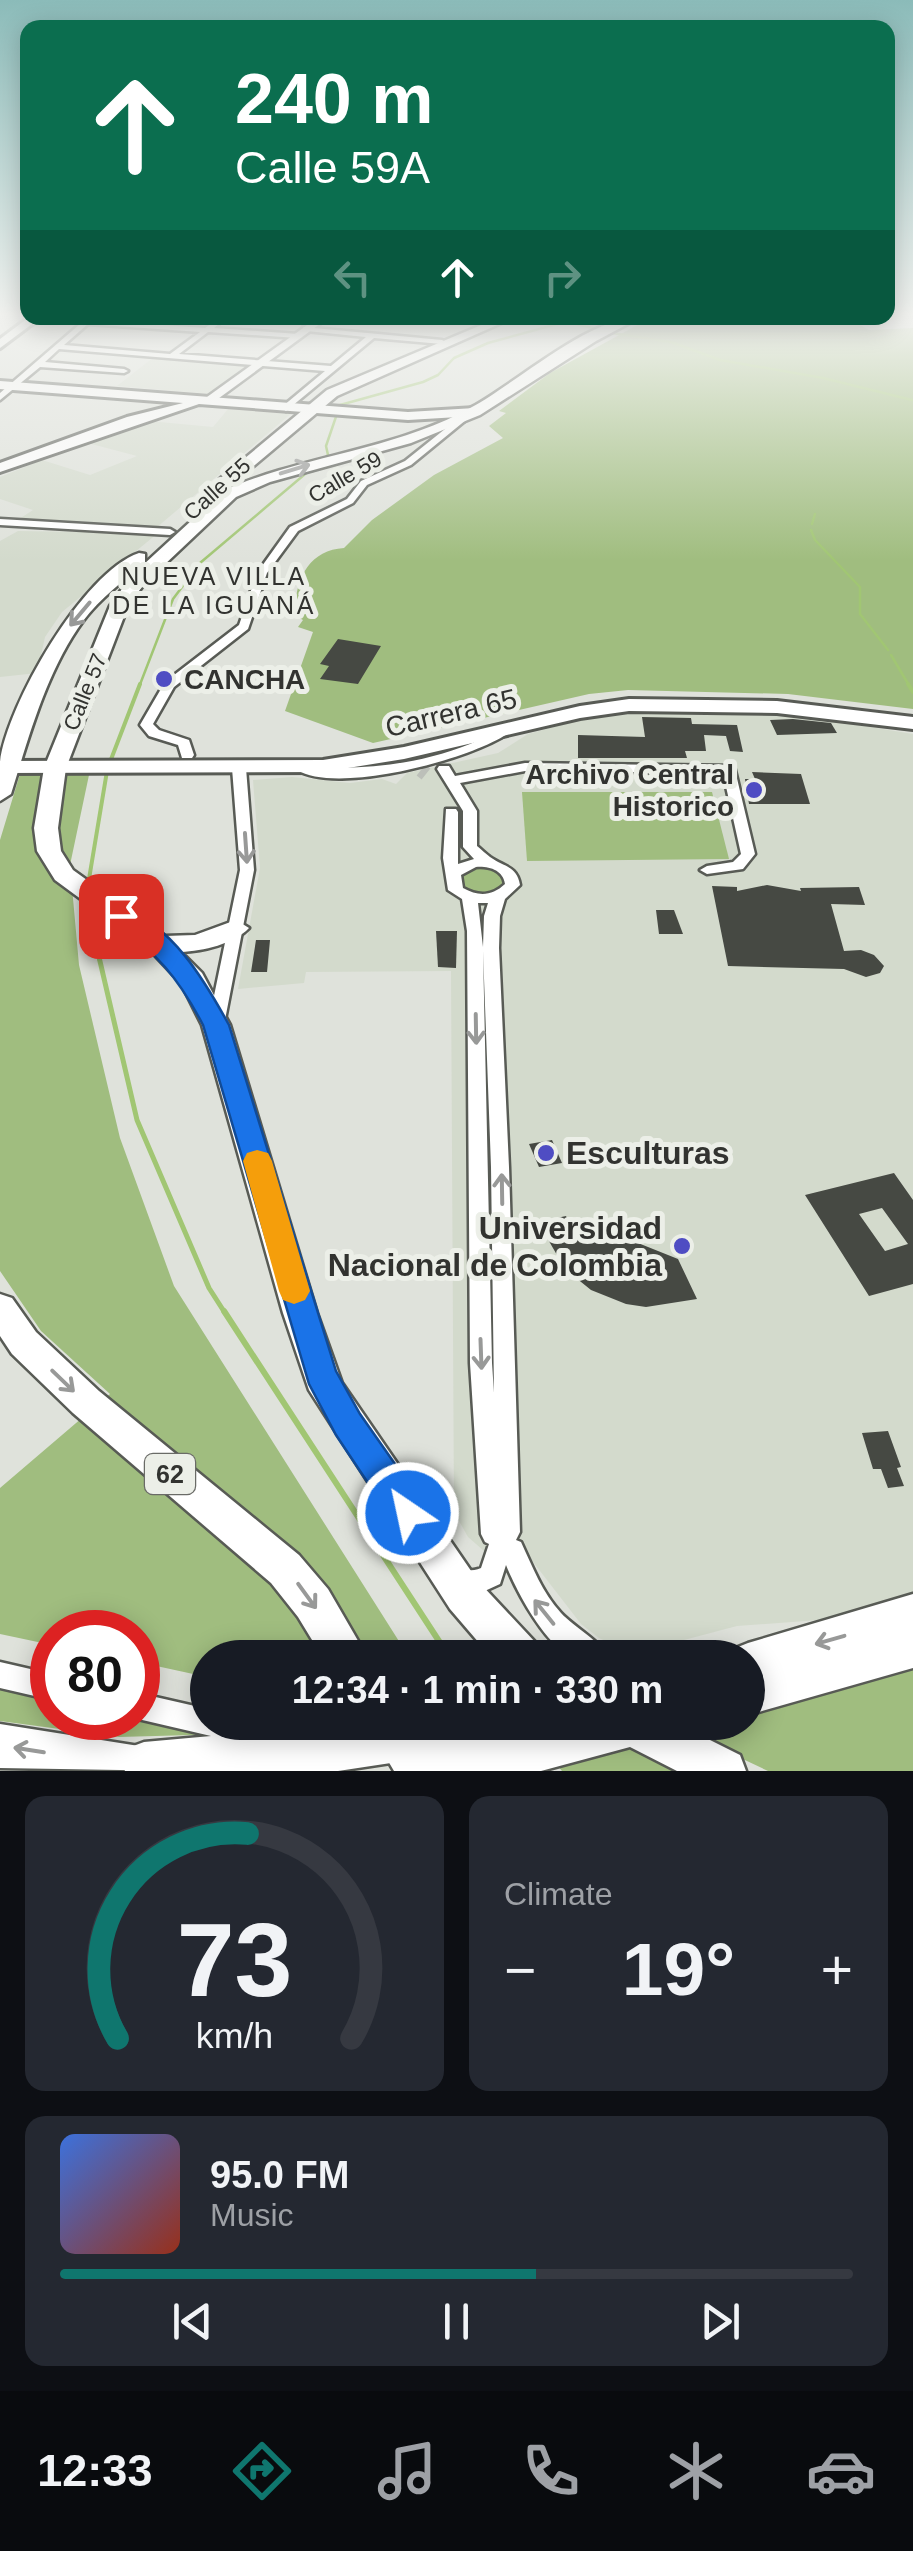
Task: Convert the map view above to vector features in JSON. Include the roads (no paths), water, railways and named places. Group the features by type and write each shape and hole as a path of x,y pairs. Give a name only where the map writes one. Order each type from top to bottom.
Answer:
{"main road":[{"path":"125,396 176,403 425,416 472,413"},
{"name":"Calle 55","path":"7,754 74,620 170,532 230,491 332,396"},
{"name":"Calle 57","path":"160,944 64,875 49,851 46,828 126,594 230,491 406,440 472,413 500,396"},
{"path":"0,468 176,403 211,400 256,406"},
{"path":"406,440 436,438"},
{"name":"Carrera 65","path":"240,762 370,747 613,697 810,698 913,712"},
{"name":"Carrera 65","path":"240,762 290,768 377,758 580,712 629,705 794,708 913,722"},
{"path":"0,794 7,754 69,762 240,762"},
{"path":"160,944 198,944 236,928"},
{"path":"160,944 192,979 216,1025 320,1374 348,1425 478,1614 505,1640"},
{"name":"62","path":"0,1308 24,1342 86,1402 284,1569 334,1640"},
{"path":"765,1659 913,1615"},
{"path":"765,1689 913,1647"},
{"path":"0,1746 142,1768 311,1740"},
{"path":"399,1740 417,1764 427,1767 453,1750 506,1740"},
{"path":"665,1740 724,1771"}],"street":[{"path":"211,400 217,396"},
{"path":"286,408 301,396"},
{"name":"Calle 59","path":"186,762 184,742 154,733 146,725 169,685 244,627 262,573 294,529 350,501 362,485 408,463 472,413"},
{"path":"0,522 170,532"},
{"path":"290,768 342,773 394,765 491,741 505,730"},
{"path":"446,772 453,752"},
{"path":"216,1025 248,862 240,762"},
{"path":"394,765 421,770"},
{"path":"446,772 490,774 536,767 728,770 748,854 738,866 706,870"},
{"path":"446,772 467,805"},
{"path":"452,812 450,858 454,888 470,898 498,897 509,890 513,880 507,870 488,862 470,847 467,805 472,791 490,774"},
{"path":"454,873 468,864 488,862"},
{"path":"449,1572 468,1583 484,1581 496,1568 503,1542 503,1192 491,948 492,916 498,897"},
{"path":"470,898 475,930 480,1363 503,1542 544,1613 570,1640"},
{"path":"0,1675 30,1682"},
{"path":"160,1711 190,1718"}],"waterway":[{"path":"322,460 328,455 326,446 340,405 374,396"},
{"path":"894,396 912,400"},
{"path":"139,687 173,599 200,563 311,469"},
{"path":"812,524 815,514"},
{"path":"811,530 815,540 860,587 860,614 888,650"},
{"path":"891,655 910,687"},
{"path":"110,762 140,684"},
{"path":"908,684 913,692"},
{"path":"88,885 107,771"},
{"path":"91,904 99,959"},
{"path":"99,957 137,1120 209,1288 225,1313"},
{"path":"224,1311 438,1640"}],"tunnel":[{"path":"421,770 426,774"}],"place":[{"name":"CANCHA","path":"164,679"},
{"name":"Archivo Central Historico","path":"754,790"},
{"name":"Esculturas","path":"546,1153"},
{"name":"Universidad Nacional de Colombia","path":"682,1246"}],"district":[{"name":"NUEVA VILLA DE LA IGUANÁ","path":"214,590"}]}
